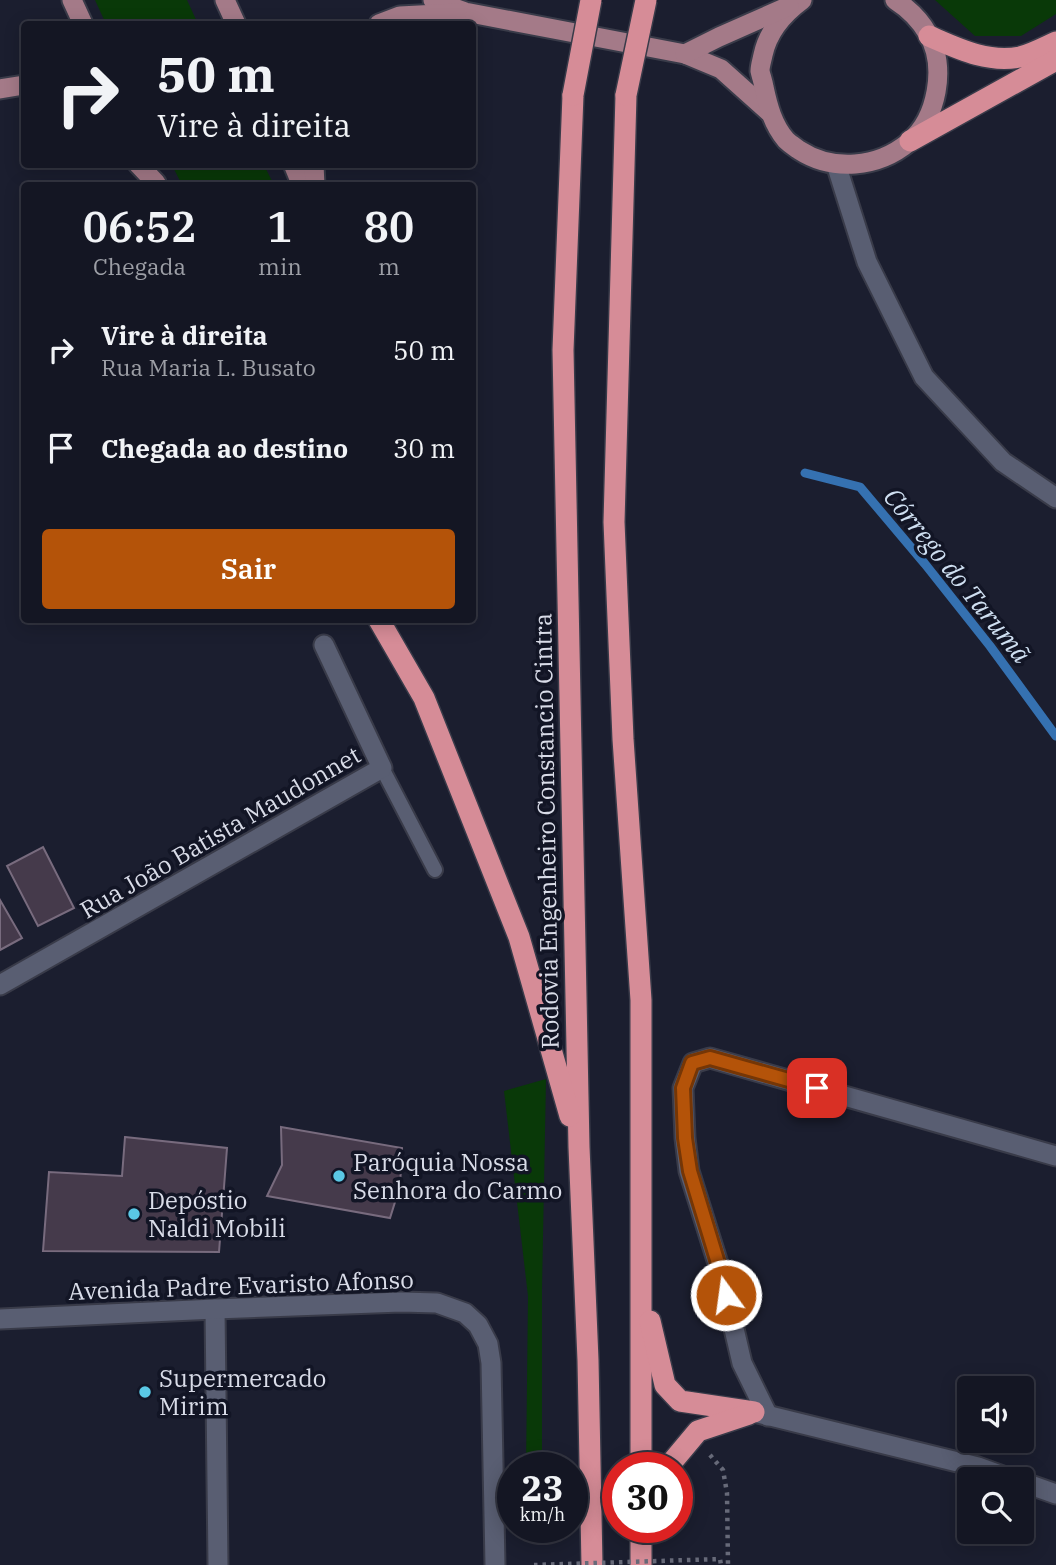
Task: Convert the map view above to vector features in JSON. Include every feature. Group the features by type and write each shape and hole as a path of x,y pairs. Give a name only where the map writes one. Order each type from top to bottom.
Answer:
{"highway":[{"name":"Rodovia Engenheiro Constancio Cintra","path":"592,0 573,95 563,350 579,1147 589,1360 592,1565"},
{"path":"641,1452 641,1000 622,739 614,522 626,95 647,0"},
{"path":"929,36 965,52 998,59 1023,56 1056,42"},
{"path":"910,141 1056,60"},
{"path":"381,623 424,698 519,937 579,1147"},
{"path":"641,1232 650,1326 665,1385 680,1401 761,1414"},
{"path":"680,1452 698,1431 761,1414"}],"main road":[{"path":"72,0 82,21"},
{"path":"225,0 235,21"},
{"path":"433,0 465,12 685,54 721,69 769,112 787,141 809,156 836,164 862,164 886,157 910,141 928,118 937,92 938,63 929,36 912,12 895,0"},
{"path":"685,54 802,0"},
{"path":"769,112 760,68 766,42 780,19 802,0"},
{"path":"387,21 400,16 465,12"},
{"path":"0,89 21,86"},
{"path":"142,168 154,182"}],"street":[{"path":"836,164 867,262 924,377 1003,462 1056,498"},
{"name":"Rua João Batista Maudonnet","path":"0,985 382,768 324,645"},
{"path":"974,1467 761,1414 742,1363 721,1273 690,1171 685,1138 683,1088 692,1063 710,1058 1056,1156"},
{"name":"Avenida Padre Evaristo Afonso","path":"0,1319 401,1302 437,1303 465,1313 478,1325 488,1344 491,1363 495,1565"},
{"path":"215,1308 218,1565"},
{"path":"1034,1486 1056,1494"}],"lane":[{"path":"382,768 435,870"}],"path":[{"path":"719,1449 708,1452 723,1470 727,1493 728,1565"},
{"path":"534,1565 720,1559 720,1565"}],"green space":[{"path":"95,0 187,0 197,21 105,21"},
{"path":"935,0 1056,0 1056,14 1021,36 975,36"},
{"path":"174,168 266,168 272,182 180,182"},
{"path":"546,1079 542,1452 526,1452 528,1296 504,1091"}],"building":[{"path":"43,847 74,908 38,926 7,866"},
{"path":"0,900 22,938 0,950"},
{"name":"Paróquia Nossa Senhora do Carmo","path":"281,1127 402,1148 400,1186 390,1218 267,1196 282,1165"},
{"name":"Depóstio Naldi Mobili","path":"125,1137 227,1148 219,1252 43,1251 49,1172 122,1176"}],"waterway":[{"name":"Córrego do Tarumã","path":"805,473 860,487 990,646 1056,736"}],"place":[{"name":"Paróquia Nossa Senhora do Carmo","path":"339,1176"},
{"name":"Depóstio Naldi Mobili","path":"134,1214"},
{"name":"Supermercado Mirim","path":"145,1392"}],"route":[{"path":"726,1295 690,1171 685,1138 683,1088 692,1063 710,1058 817,1088"}]}
